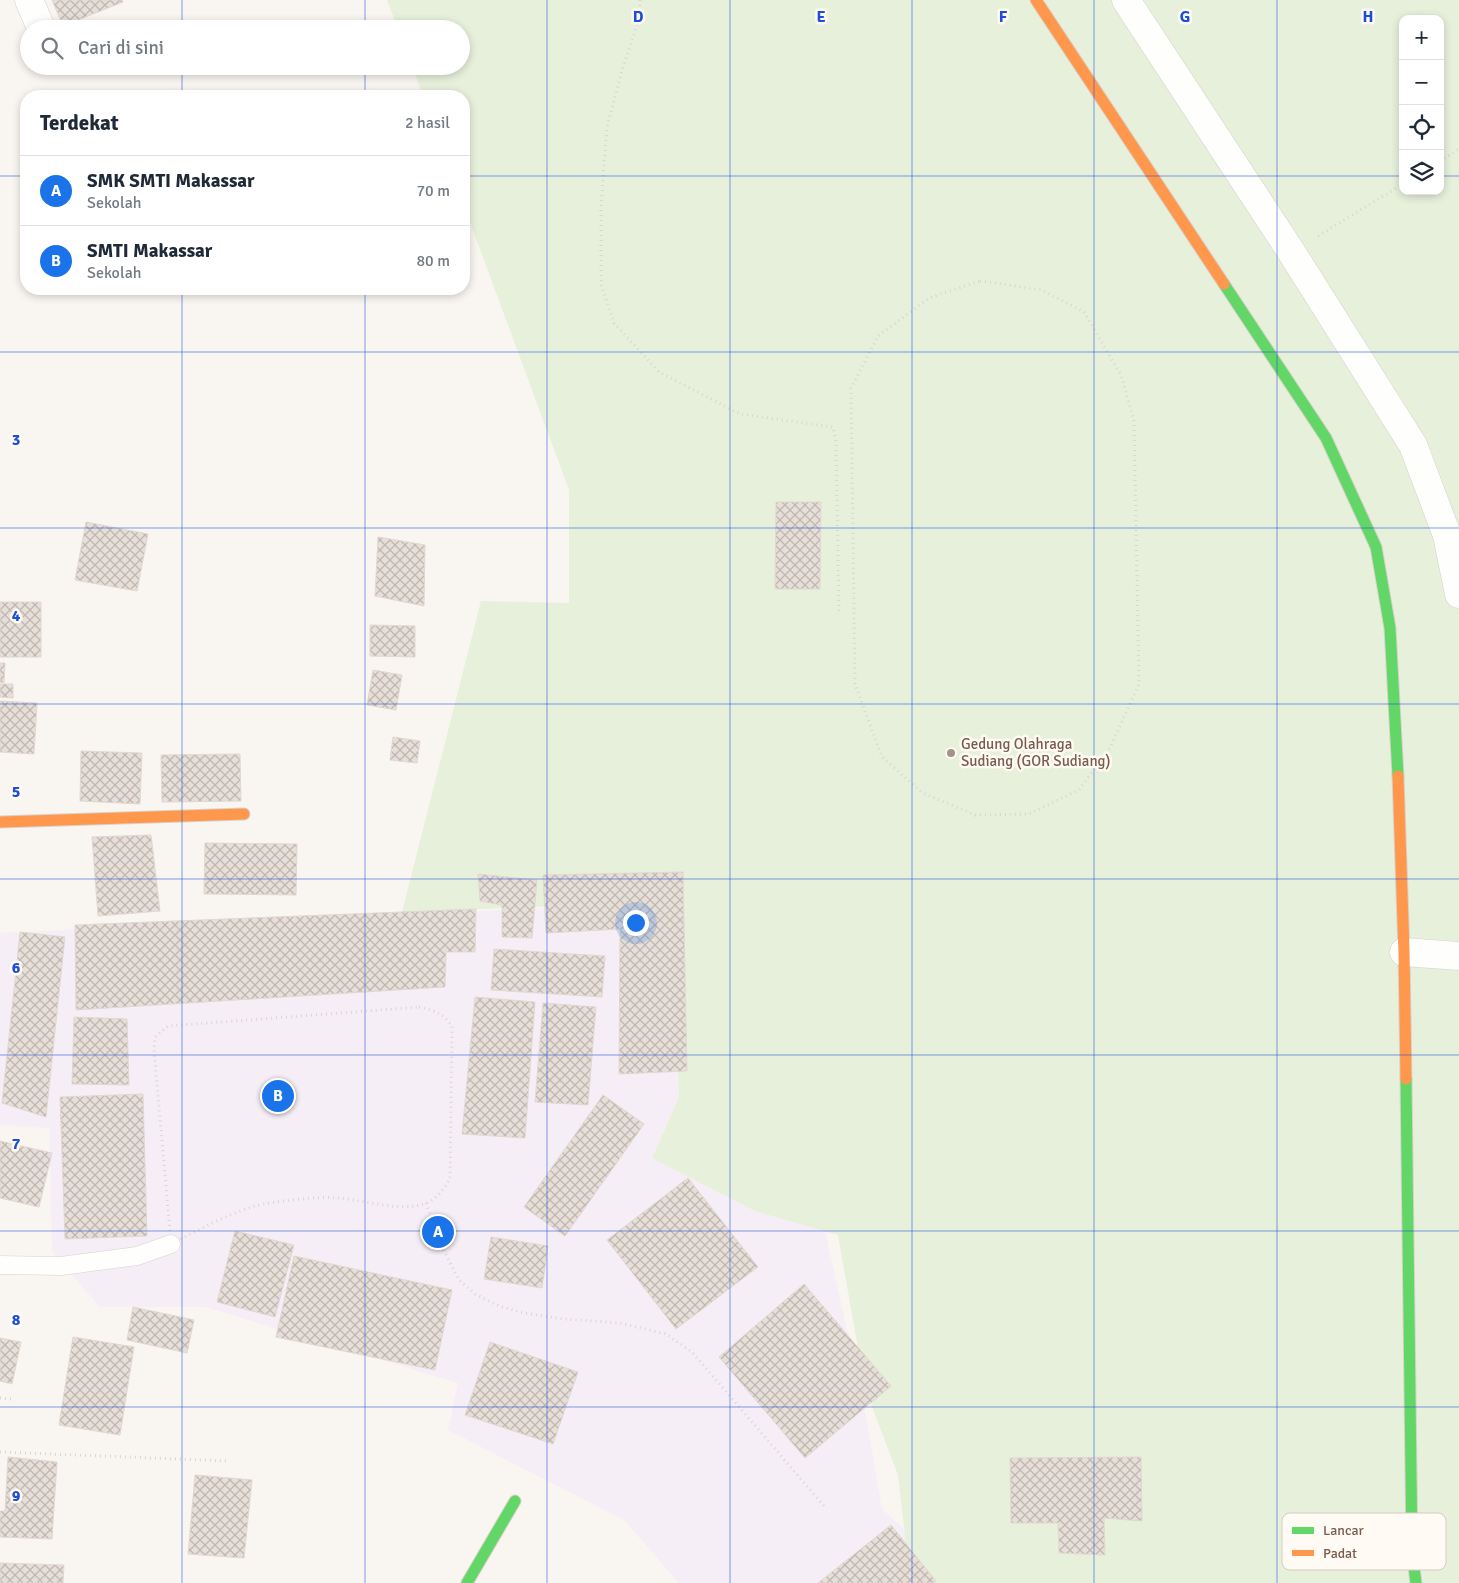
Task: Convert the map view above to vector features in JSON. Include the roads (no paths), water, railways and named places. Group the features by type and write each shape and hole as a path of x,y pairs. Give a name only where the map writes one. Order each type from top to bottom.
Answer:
{"street":[{"path":"29,0 38,20"},
{"path":"1036,0 1326,438 1376,547 1390,628 1398,770 1404,952 1411,1513"},
{"path":"1126,0 1292,253 1413,445 1447,535 1459,594"},
{"path":"0,822 244,814"},
{"path":"1404,952 1459,956"},
{"path":"467,1583 515,1502"},
{"path":"1414,1570 1416,1583"}],"lane":[{"path":"0,1265 61,1266 137,1256 171,1244"}],"place":[{"name":"Gedung Olahraga Sudiang (GOR Sudiang)","path":"951,753"},
{"name":"SMTI Makassar","path":"278,1096"},
{"name":"SMK SMTI Makassar","path":"438,1232"}]}
